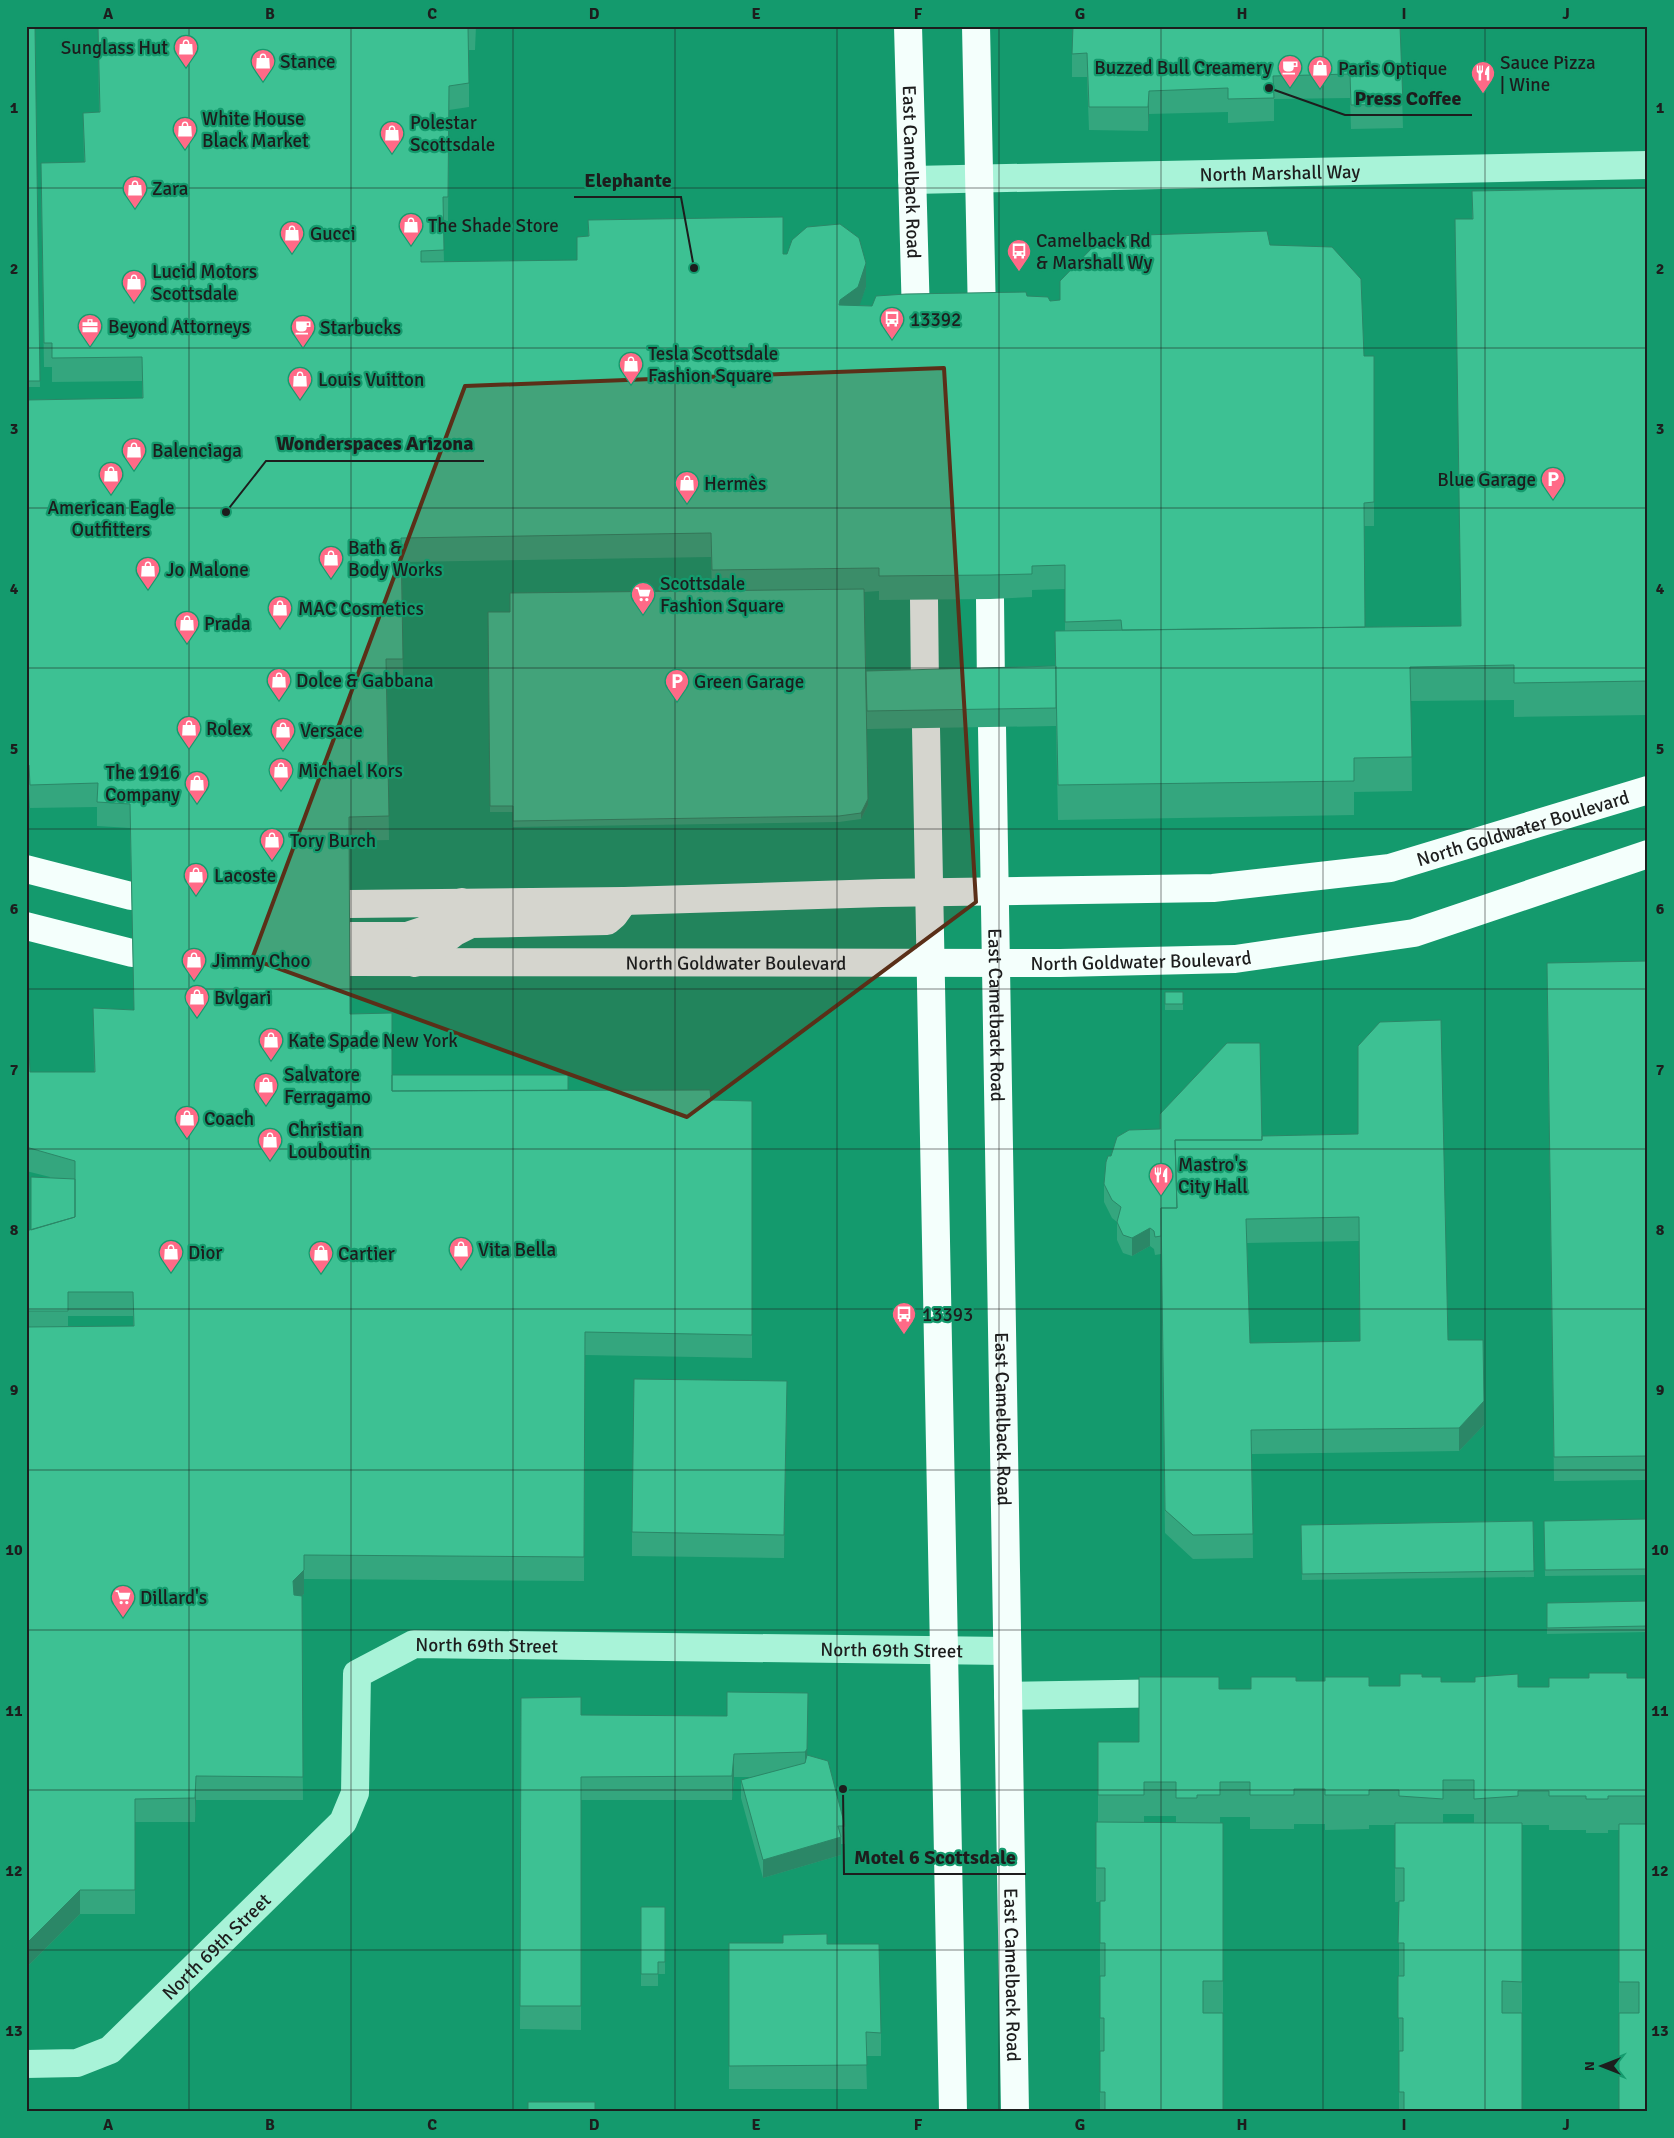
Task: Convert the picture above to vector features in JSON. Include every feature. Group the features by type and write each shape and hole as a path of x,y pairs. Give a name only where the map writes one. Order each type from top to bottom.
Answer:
{"main road":[{"name":"East Camelback Road","path":"908,26 916,318"},
{"path":"976,26 982,317"},
{"path":"924,598 925,688"},
{"path":"990,598 991,686"},
{"name":"East Camelback Road","path":"992,727 998,963 1015,2112"},
{"path":"926,728 953,2112"},
{"name":"North Goldwater Boulevard","path":"349,904 624,901 929,892 1214,888 1390,868 1648,790"},
{"name":"North Goldwater Boulevard","path":"462,902 425,930 350,949 415,963 998,963 1235,959 1405,934 1648,854"},
{"path":"26,869 131,896"},
{"path":"415,963 455,932 471,924 607,921 624,901"},
{"path":"26,926 132,953"}],"street":[{"name":"North Marshall Way","path":"912,180 1648,164"},
{"name":"North 69th Street","path":"26,2064 77,2063 110,2050 343,1822 355,1793 358,1674 414,1644 1007,1651"},
{"path":"1008,1696 1197,1693"}],"highlighted area":[{"path":"944,368 976,902 687,1117 252,959 465,386"}],"building":[{"path":"26,26 35,26 40,381 26,381"},
{"name":"Scottsdale Fashion Square","path":"98,26 475,26 468,27 469,83 449,86 448,197 443,197 444,250 421,251 421,262 577,260 577,237 589,236 588,220 783,217 783,254 787,254 792,240 807,227 840,224 859,238 866,263 858,287 840,300 839,305 872,306 876,296 906,294 1026,292 1027,296 1048,297 1050,301 1060,300 1060,281 1093,247 1109,247 1112,236 1267,231 1270,245 1332,247 1361,279 1364,356 1374,356 1374,502 1364,503 1365,627 1122,630 1121,620 1065,622 1065,565 1032,566 1032,574 990,575 879,576 879,568 712,570 711,533 401,538 403,659 386,659 389,816 349,817 350,1014 392,1013 392,1091 710,1090 711,1100 752,1101 752,1335 585,1332 584,1557 304,1555 304,1570 293,1581 294,1595 302,1596 303,1777 196,1776 195,1798 135,1799 135,1890 80,1890 26,1944 26,1327 134,1326 133,1292 68,1292 68,1311 26,1311 26,1231 75,1217 75,1161 26,1147 26,1020 28,1020 30,1072 95,1072 93,1008 134,1010 130,804 97,802 98,783 30,785 29,765 26,765 26,400 143,398 142,357 52,358 52,343 44,343 41,163 85,162 83,113 100,112"},
{"path":"1073,26 1400,26 1403,104 1351,105 1350,74 1273,76 1274,98 1228,99 1228,88 1149,91 1148,107 1089,107 1087,53 1072,54"},
{"name":"Blue Garage","path":"1648,188 1648,681 1514,683 1514,665 1410,667 1412,757 1354,758 1354,781 1058,785 1055,631 1461,626 1455,219 1473,219 1472,191"},
{"name":"Green Garage","path":"864,589 868,799 861,813 839,816 513,821 513,806 490,806 488,612 510,612 510,593"},
{"path":"1056,666 1056,708 867,711 866,671"},
{"path":"1648,961 1648,1456 1554,1457 1547,963"},
{"path":"1165,992 1183,992 1183,1004 1165,1004"},
{"path":"1441,1020 1448,1340 1483,1340 1484,1401 1459,1428 1251,1430 1253,1534 1193,1535 1165,1510 1161,1208 1177,1208 1175,1140 1262,1140 1262,1136 1358,1134 1358,1046 1380,1022","holes":["1359,1217 1360,1341 1250,1343 1246,1219"]},
{"path":"1227,1043 1260,1043 1262,1140 1175,1140 1177,1208 1161,1208 1161,1236 1155,1237 1154,1231 1150,1228 1132,1238 1123,1235 1117,1222 1121,1207 1112,1200 1104,1184 1106,1162 1108,1156 1111,1156 1117,1137 1129,1130 1160,1129 1160,1114"},
{"path":"392,1075 568,1075 568,1090 392,1091"},
{"path":"31,1177 75,1179 75,1217 31,1230"},
{"path":"634,1379 787,1381 784,1535 632,1532"},
{"path":"1648,1519 1648,1569 1545,1570 1544,1521"},
{"path":"1533,1521 1534,1571 1302,1574 1301,1525"},
{"path":"1648,1601 1648,1626 1547,1628 1547,1603"},
{"path":"1589,1673 1627,1673 1627,1678 1648,1678 1648,1796 1608,1796 1608,1799 1586,1799 1586,1796 1549,1796 1549,1791 1518,1791 1518,1796 1474,1799 1474,1780 1443,1780 1443,1799 1399,1796 1399,1790 1369,1790 1369,1795 1325,1795 1325,1789 1294,1789 1294,1795 1250,1795 1250,1782 1220,1782 1220,1795 1197,1795 1197,1798 1176,1798 1176,1782 1144,1782 1144,1795 1098,1795 1098,1742 1139,1742 1139,1677 1219,1677 1219,1689 1251,1689 1251,1677 1296,1677 1296,1681 1325,1681 1325,1677 1369,1677 1369,1686 1400,1686 1400,1674 1422,1674 1422,1677 1441,1677 1441,1682 1475,1682 1475,1677 1518,1674 1518,1687 1549,1687 1549,1678 1589,1678"},
{"path":"727,1692 808,1693 807,1749 805,1752 734,1754 732,1776 581,1777 581,2006 520,2006 521,1698 581,1697 581,1715 727,1716"},
{"path":"807,1755 828,1761 845,1826 838,1826 841,1837 763,1860 741,1780 805,1763"},
{"path":"1096,1822 1223,1823 1223,1981 1203,1981 1203,2013 1223,2013 1223,2112 1105,2112 1105,2092 1100,2092 1100,2051 1104,2051 1104,2018 1100,2018 1100,1976 1105,1976 1105,1943 1100,1943 1100,1901 1105,1901 1105,1868 1096,1868"},
{"path":"1395,1823 1522,1823 1522,1982 1502,1981 1502,2013 1522,2013 1522,2112 1404,2112 1404,2092 1399,2092 1399,2051 1403,2051 1403,2018 1398,2018 1398,1976 1404,1976 1404,1943 1398,1943 1399,1901 1404,1901 1404,1868 1395,1868"},
{"path":"1619,1824 1648,1824 1648,2112 1619,2112 1619,2013 1639,2013 1639,1982 1619,1982"},
{"path":"641,1907 665,1907 665,1962 658,1962 658,1974 641,1974"},
{"path":"827,1934 827,1944 879,1944 881,2033 866,2032 867,2065 729,2066 729,1943 783,1943 783,1935"},
{"path":"528,2102 595,2102 595,2112 528,2112"}],"place":[{"name":"Sunglass Hut","path":"186,68"},
{"name":"Stance","path":"263,82"},
{"name":"Press Coffee","path":"1269,88"},
{"name":"Buzzed Bull Creamery","path":"1290,88"},
{"name":"Paris Optique","path":"1320,89"},
{"name":"Sauce Pizza | Wine","path":"1483,94"},
{"name":"White House Black Market","path":"185,150"},
{"name":"Polestar Scottsdale","path":"392,154"},
{"name":"Zara","path":"135,209"},
{"name":"The Shade Store","path":"411,246"},
{"name":"Gucci","path":"292,254"},
{"name":"Elephante","path":"694,268"},
{"name":"Camelback Rd & Marshall Wy","path":"1019,272"},
{"name":"Lucid Motors Scottsdale","path":"134,303"},
{"name":"13392","path":"892,340"},
{"name":"Beyond Attorneys","path":"90,347"},
{"name":"Starbucks","path":"303,348"},
{"name":"Tesla Scottsdale Fashion Square","path":"631,385"},
{"name":"Louis Vuitton","path":"300,400"},
{"name":"Balenciaga","path":"134,471"},
{"name":"American Eagle Outfitters","path":"111,495"},
{"name":"Blue Garage","path":"1553,500"},
{"name":"Hermès","path":"687,504"},
{"name":"Wonderspaces Arizona","path":"226,512"},
{"name":"Bath & Body Works","path":"331,579"},
{"name":"Jo Malone","path":"148,590"},
{"name":"Scottsdale Fashion Square","path":"643,615"},
{"name":"MAC Cosmetics","path":"280,629"},
{"name":"Prada","path":"187,644"},
{"name":"Dolce & Gabbana","path":"279,701"},
{"name":"Green Garage","path":"677,702"},
{"name":"Rolex","path":"189,749"},
{"name":"Versace","path":"283,751"},
{"name":"Michael Kors","path":"281,791"},
{"name":"The 1916 Company","path":"197,804"},
{"name":"Tory Burch","path":"272,861"},
{"name":"Lacoste","path":"196,896"},
{"name":"Jimmy Choo","path":"194,981"},
{"name":"Bvlgari","path":"197,1018"},
{"name":"Kate Spade New York","path":"271,1061"},
{"name":"Salvatore Ferragamo","path":"266,1106"},
{"name":"Coach","path":"187,1139"},
{"name":"Christian Louboutin","path":"270,1161"},
{"name":"Mastro's City Hall","path":"1161,1196"},
{"name":"Vita Bella","path":"461,1270"},
{"name":"Dior","path":"171,1273"},
{"name":"Cartier","path":"321,1274"},
{"name":"13393","path":"904,1335"},
{"name":"Dillard's","path":"123,1618"},
{"name":"Motel 6 Scottsdale","path":"843,1789"}]}
